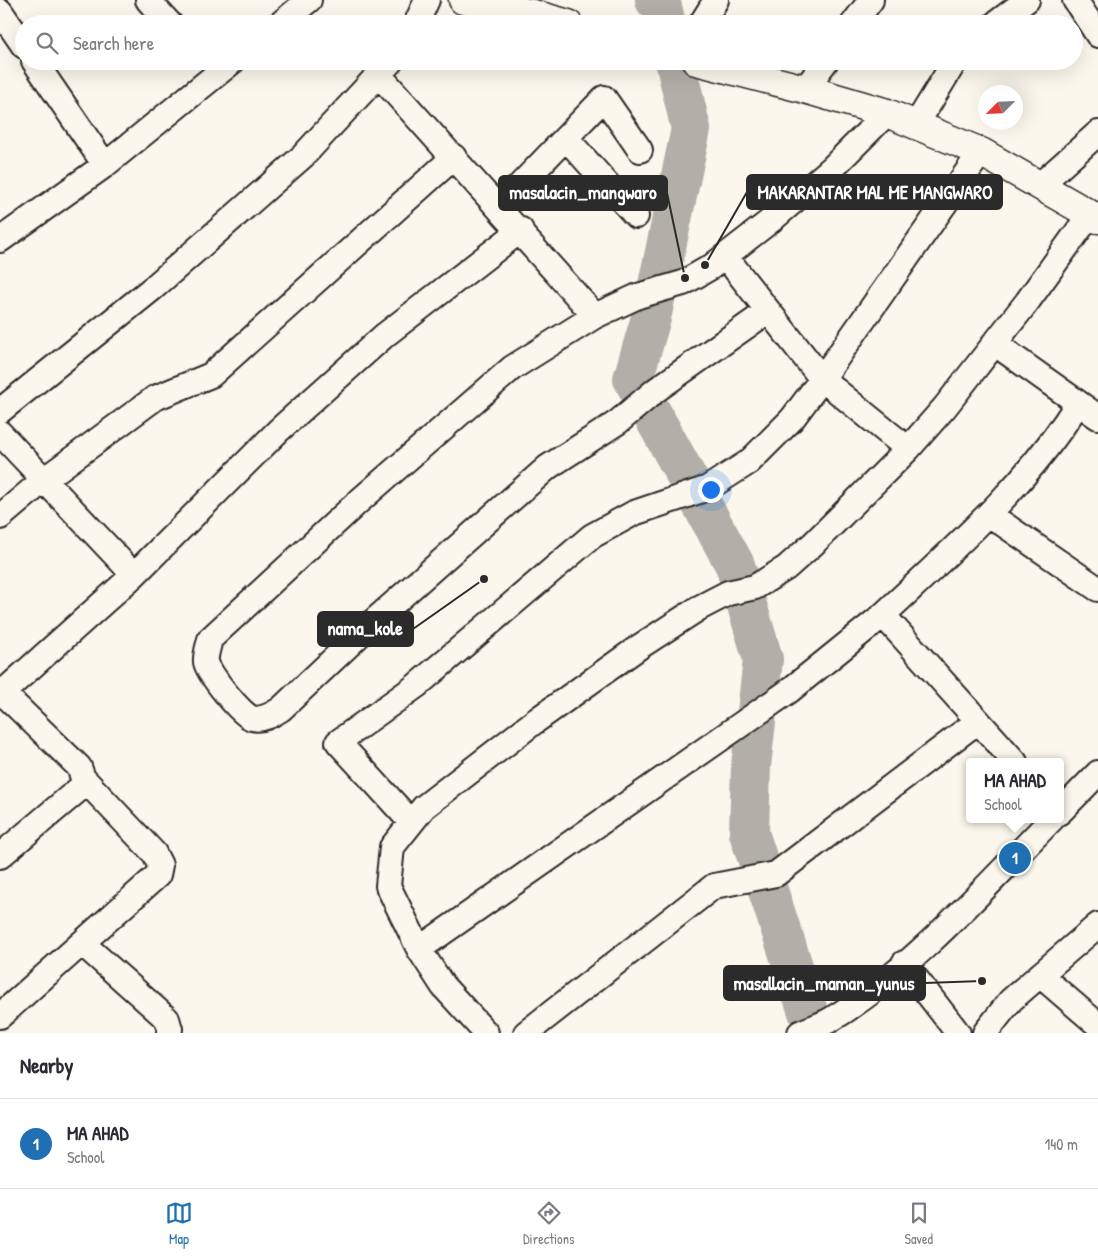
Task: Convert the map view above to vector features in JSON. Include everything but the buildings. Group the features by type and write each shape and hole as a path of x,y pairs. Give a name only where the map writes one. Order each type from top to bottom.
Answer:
{"street":[{"path":"148,0 162,15"},
{"path":"291,15 309,0"},
{"path":"420,15 427,0"},
{"path":"463,0 536,7 551,15"},
{"path":"706,15 716,0"},
{"path":"860,15 871,0"},
{"path":"1007,15 1027,0"},
{"path":"1075,0 1098,35"},
{"path":"0,11 15,33"},
{"path":"40,70 106,165"},
{"path":"0,240 106,165 213,70"},
{"path":"0,411 153,288 239,213 303,156 384,70"},
{"path":"388,70 454,157 595,316"},
{"path":"486,1033 443,986 419,949 388,886 392,847 424,807 534,722 639,647 699,608 728,593 756,587 786,568 813,544 908,450 945,407 1095,216 981,152 887,113 731,70"},
{"path":"805,89 819,70"},
{"path":"916,125 950,70"},
{"path":"499,207 604,98 640,150"},
{"path":"768,311 656,390 618,422 548,467 268,717 253,718 243,712 212,675 205,661 210,639 358,502 512,368 595,316 638,296 684,283 711,267 833,167 887,113"},
{"path":"1040,184 1098,133"},
{"path":"566,138 636,216"},
{"path":"411,822 338,742 416,686 592,536 634,513 708,488 750,462 792,419 822,379 981,152"},
{"path":"0,516 45,479 155,398 211,375 454,157"},
{"path":"0,856 83,785 83,778 79,767 1,693 134,576 280,430 386,335 520,230"},
{"path":"725,256 822,379 908,450"},
{"path":"994,343 1098,417"},
{"path":"419,949 789,691 883,615 990,515 1059,434 1078,402"},
{"path":"0,433 134,576"},
{"path":"990,515 1098,589"},
{"path":"883,615 1011,758"},
{"path":"526,1033 714,886 776,874 978,721"},
{"path":"1064,808 1098,773"},
{"path":"0,1016 158,875 160,865 154,853 83,778"},
{"path":"801,1032 831,1019 904,963 962,910 1048,823"},
{"path":"985,1033 1011,1000 1098,925"},
{"path":"82,943 167,1019 170,1029 169,1033"},
{"path":"904,963 958,1033"},
{"path":"1040,975 1098,1025"}],"waterway":[{"path":"655,0 662,7 664,15"},
{"path":"677,70 691,129 651,318 633,379 735,565 763,659 751,766 749,833 815,1033"}],"place":[{"name":"MAKARANTAR MAL ME MANGWARO","path":"705,265"},
{"name":"masalacin_mangwaro","path":"685,278"},
{"name":"nama_kole","path":"484,579"},
{"name":"MA AHAD","path":"1015,858"},
{"name":"masallacin_maman_yunus","path":"982,981"}]}
